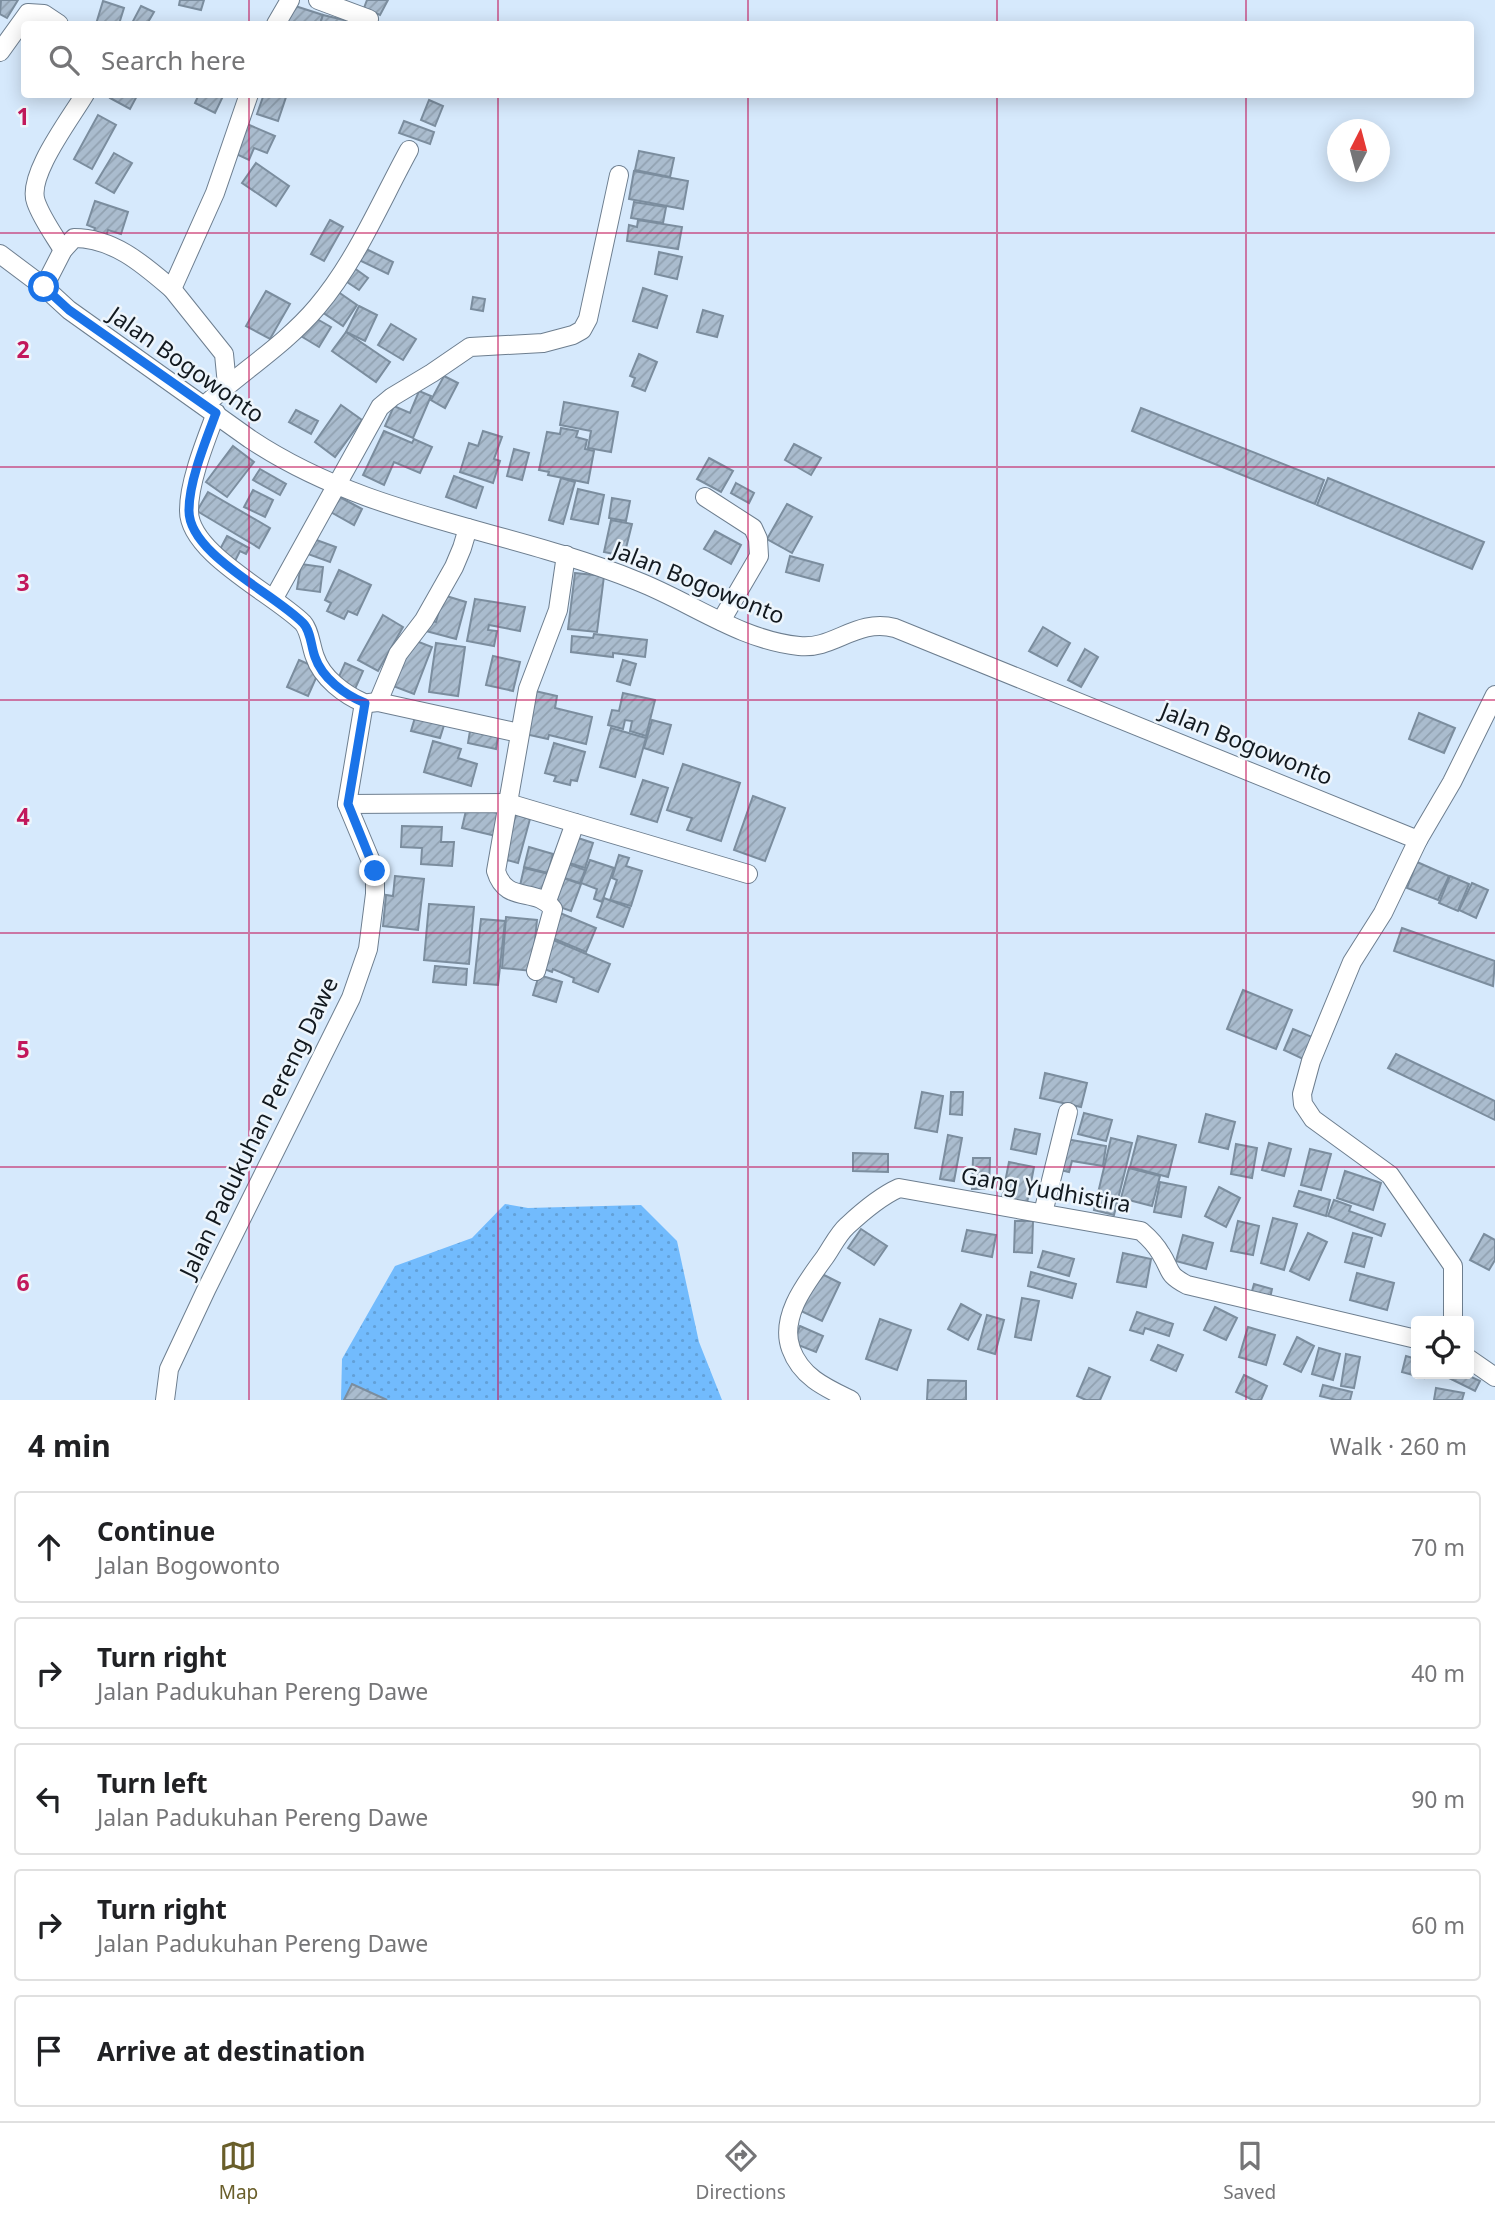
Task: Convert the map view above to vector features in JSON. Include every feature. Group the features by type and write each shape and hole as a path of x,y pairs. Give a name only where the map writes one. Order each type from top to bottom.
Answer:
{"street":[{"path":"277,21 290,0"},
{"path":"318,0 369,19"},
{"path":"22,21 28,13 44,14 54,21"},
{"path":"0,51 21,22"},
{"path":"63,250 36,202 33,190 45,160 83,98"},
{"path":"172,289 215,193 248,98"},
{"path":"408,150 346,267 317,307 282,341 227,385 211,409 188,511 195,532 213,555 274,598 306,625 316,661 329,679 371,702 519,733"},
{"path":"274,598 380,407 470,347 543,343 582,330 588,319 619,175"},
{"path":"44,287 63,250 74,238 101,241 139,261 172,289 224,354 227,385"},
{"name":"Jalan Bogowonto","path":"0,254 44,287 69,310 278,458 336,486 403,511 566,555 638,581 765,640 800,647 815,646 871,625 895,628 1418,840"},
{"path":"705,497 753,528 759,548 759,556 721,621"},
{"path":"468,528 454,567 424,620 398,653 371,702 348,804 508,803 748,874"},
{"path":"536,971 553,909 547,901 509,890 499,882 496,871 528,689 558,610 566,555"},
{"path":"1453,1316 1453,1266 1390,1175 1313,1119 1303,1104 1303,1094 1311,1061 1352,962 1383,913 1418,840 1452,782 1495,695"},
{"name":"Jalan Padukuhan Pereng Dawe","path":"164,1400 169,1369 351,998 368,949 375,871 348,804"},
{"path":"547,901 575,823"},
{"path":"1043,1213 1068,1112"},
{"name":"Gang Yudhistira","path":"850,1400 823,1387 803,1371 791,1350 788,1334 792,1313 802,1290 845,1227 888,1193 899,1188 1141,1231 1161,1254 1175,1279 1187,1285 1411,1338"},
{"path":"1474,1362 1495,1377"}],"shaded area":[{"path":"505,1204 528,1208 641,1205 677,1241 699,1342 722,1400 341,1400 342,1359 395,1266 472,1238"}],"building":[{"path":"1,0 18,0 7,18 0,14"},
{"path":"180,0 204,0 201,10 179,5"},
{"path":"367,0 388,0 380,15 364,8"},
{"path":"103,1 124,8 120,21 97,21"},
{"path":"289,4 323,15 321,21 283,21"},
{"path":"141,6 154,12 149,21 133,21"},
{"path":"323,15 348,21 321,21"},
{"path":"110,98 136,98 130,109"},
{"path":"197,98 222,98 215,113 195,103"},
{"path":"263,98 286,98 278,121 257,114"},
{"path":"429,100 443,106 435,126 421,120"},
{"path":"98,115 116,125 92,169 74,159"},
{"path":"404,121 434,132 430,144 399,133"},
{"path":"247,124 275,136 267,153 254,148 249,160 234,153"},
{"path":"639,151 674,158 670,177 635,170"},
{"path":"114,153 132,163 114,193 96,183"},
{"path":"256,163 289,186 276,206 242,183"},
{"path":"634,171 688,181 683,209 629,199"},
{"path":"95,201 128,212 121,234 108,230 106,236 87,225"},
{"path":"634,202 666,207 663,223 631,218"},
{"path":"330,220 343,227 324,261 311,254"},
{"path":"638,220 682,227 678,249 627,241 629,225 637,227"},
{"path":"364,248 393,262 388,274 359,260"},
{"path":"659,252 682,257 677,279 655,274"},
{"path":"350,265 368,278 359,290 341,278"},
{"path":"643,288 667,296 657,328 633,321"},
{"path":"334,289 357,305 343,326 319,310"},
{"path":"266,291 290,304 270,339 246,326"},
{"path":"473,297 485,299 483,311 471,309"},
{"path":"359,306 377,315 365,341 346,332"},
{"path":"703,310 723,316 717,337 697,332"},
{"path":"310,315 331,327 319,347 299,335"},
{"path":"391,324 416,339 403,360 378,345"},
{"path":"346,332 390,362 376,382 332,351"},
{"path":"639,354 657,362 645,391 632,386 635,378 630,376"},
{"path":"444,376 458,383 445,408 431,400"},
{"path":"419,391 431,396 413,438 385,426 394,406 410,413"},
{"path":"564,402 618,412 611,452 588,448 591,431 560,425"},
{"path":"341,405 362,420 335,457 315,442"},
{"path":"1141,408 1324,480 1315,504 1132,431"},
{"path":"296,410 318,421 311,434 289,422"},
{"path":"561,428 578,431 576,437 587,440 585,449 594,451 588,483 548,475 549,472 539,470 547,432 560,434"},
{"path":"384,431 412,443 414,439 432,447 420,473 394,462 384,485 363,475"},
{"path":"483,431 502,437 494,459 500,461 493,483 460,472 469,443 478,446"},
{"path":"794,444 821,458 811,475 785,460"},
{"path":"233,446 254,462 227,497 206,482"},
{"path":"514,449 529,453 522,480 507,476"},
{"path":"709,458 733,471 721,492 697,479"},
{"path":"260,469 286,484 280,495 253,480"},
{"path":"454,476 483,487 476,508 446,497"},
{"path":"561,478 575,482 563,524 549,520"},
{"path":"1328,478 1484,542 1472,569 1317,505"},
{"path":"736,483 754,493 749,503 731,493"},
{"path":"578,489 604,495 598,524 571,519"},
{"path":"253,490 273,500 265,517 244,507"},
{"path":"208,492 270,528 259,548 197,511"},
{"path":"336,495 362,509 354,525 327,510"},
{"path":"612,498 630,501 626,521 609,518"},
{"path":"787,504 812,517 792,553 767,539"},
{"path":"611,520 632,524 624,556 604,552"},
{"path":"715,531 741,545 731,564 704,549"},
{"path":"227,536 249,548 246,554 240,551 234,563 217,555"},
{"path":"311,538 336,547 330,562 305,553"},
{"path":"790,556 823,565 819,581 786,572"},
{"path":"301,564 323,567 320,592 297,589"},
{"path":"339,570 371,585 357,615 348,611 344,619 327,611 331,603 325,600"},
{"path":"575,573 604,576 597,632 568,629"},
{"path":"443,595 466,602 456,639 426,631 429,620 436,622"},
{"path":"475,599 525,607 520,631 489,625 488,630 497,631 494,646 467,641"},
{"path":"383,615 403,627 378,671 358,660"},
{"path":"1043,627 1070,643 1057,666 1029,651"},
{"path":"594,634 647,640 645,657 613,653 613,657 571,652 572,636 593,638"},
{"path":"411,639 432,647 414,694 393,686"},
{"path":"436,643 465,647 458,696 429,692"},
{"path":"1085,649 1098,657 1081,687 1068,680"},
{"path":"493,656 520,662 513,691 486,685"},
{"path":"299,660 320,669 308,696 287,687"},
{"path":"623,660 636,664 630,685 617,681"},
{"path":"345,663 363,671 355,689 337,681"},
{"path":"535,691 557,696 555,708 592,717 586,744 549,735 548,739 525,734"},
{"path":"623,693 655,700 646,736 630,731 632,721 625,720 623,729 608,725 612,710 619,711"},
{"path":"1419,713 1455,728 1444,753 1409,739"},
{"path":"416,714 445,722 440,738 411,731"},
{"path":"652,720 671,725 663,754 644,748"},
{"path":"471,725 499,731 496,749 468,743"},
{"path":"611,728 646,738 635,777 600,767"},
{"path":"433,741 461,749 458,758 477,764 471,786 424,772"},
{"path":"554,743 585,752 577,781 571,780 570,785 554,781 556,776 545,773"},
{"path":"683,764 740,783 721,841 687,830 692,818 667,810"},
{"path":"643,780 668,788 657,822 631,814"},
{"path":"753,796 785,808 765,861 734,850"},
{"path":"467,806 502,814 496,836 462,828"},
{"path":"516,814 530,819 518,863 503,859"},
{"path":"402,826 442,827 441,842 454,842 452,866 421,864 422,848 401,847"},
{"path":"575,837 593,843 585,868 566,862"},
{"path":"529,847 553,854 548,873 524,867"},
{"path":"619,855 629,858 626,866 642,871 631,906 610,900 617,880 612,878"},
{"path":"590,860 614,868 602,902 594,899 597,889 581,883"},
{"path":"1417,862 1449,876 1438,900 1407,888"},
{"path":"566,863 585,870 580,883 561,877"},
{"path":"524,868 549,874 543,896 519,890"},
{"path":"395,876 424,879 418,930 383,926 386,895 393,896"},
{"path":"1450,876 1469,884 1458,911 1439,903"},
{"path":"560,877 581,884 571,911 551,904"},
{"path":"1472,883 1488,890 1476,918 1459,910"},
{"path":"604,898 630,908 623,927 597,917"},
{"path":"429,904 474,907 469,964 424,960"},
{"path":"560,913 596,928 586,952 550,937"},
{"path":"506,917 537,920 532,971 502,968"},
{"path":"481,919 505,921 498,985 474,983"},
{"path":"1402,928 1495,961 1493,986 1394,951"},
{"path":"551,939 610,964 598,992 573,982 574,978 553,969 552,972 539,967"},
{"path":"435,966 467,969 466,985 433,982"},
{"path":"539,975 562,982 556,1002 533,995"},
{"path":"1243,990 1292,1010 1276,1049 1227,1029"},
{"path":"1293,1029 1312,1037 1303,1059 1284,1050"},
{"path":"1396,1054 1495,1101 1495,1120 1388,1068"},
{"path":"1045,1073 1087,1083 1081,1107 1040,1098"},
{"path":"922,1092 943,1096 937,1132 915,1128"},
{"path":"951,1092 963,1092 962,1115 950,1114"},
{"path":"1084,1113 1112,1120 1106,1141 1078,1134"},
{"path":"1206,1114 1235,1122 1228,1149 1199,1142"},
{"path":"1015,1129 1040,1134 1036,1154 1011,1149"},
{"path":"948,1135 962,1138 954,1181 940,1179"},
{"path":"1138,1136 1176,1145 1168,1177 1130,1167"},
{"path":"1111,1138 1132,1143 1114,1215 1094,1210"},
{"path":"1066,1139 1106,1146 1103,1166 1072,1161 1069,1172 1060,1170"},
{"path":"1269,1143 1291,1149 1284,1176 1262,1170"},
{"path":"1236,1144 1257,1148 1252,1178 1231,1174"},
{"path":"1310,1149 1331,1154 1321,1190 1301,1185"},
{"path":"853,1153 888,1154 888,1172 853,1171"},
{"path":"973,1158 990,1158 989,1189 972,1189"},
{"path":"1009,1162 1034,1167 1027,1203 1002,1198"},
{"path":"1129,1168 1160,1176 1152,1206 1121,1198"},
{"path":"1345,1171 1381,1183 1373,1210 1337,1198"},
{"path":"1160,1182 1186,1187 1181,1217 1154,1212"},
{"path":"1219,1187 1240,1198 1226,1227 1205,1216"},
{"path":"1299,1191 1330,1200 1326,1216 1294,1206"},
{"path":"1334,1200 1351,1206 1349,1211 1385,1224 1381,1236 1328,1216"},
{"path":"1273,1218 1297,1224 1284,1270 1261,1263"},
{"path":"1015,1221 1033,1221 1032,1253 1014,1252"},
{"path":"1238,1221 1259,1226 1253,1255 1231,1251"},
{"path":"861,1229 887,1246 874,1265 848,1248"},
{"path":"967,1230 996,1235 992,1257 962,1251"},
{"path":"1308,1233 1327,1242 1309,1280 1290,1271"},
{"path":"1353,1233 1372,1238 1364,1267 1345,1262"},
{"path":"1484,1234 1495,1240 1495,1260 1489,1270 1470,1260"},
{"path":"1183,1235 1213,1243 1206,1269 1176,1261"},
{"path":"1043,1251 1074,1259 1069,1276 1038,1267"},
{"path":"1123,1253 1151,1259 1146,1287 1117,1282"},
{"path":"818,1272 840,1283 822,1321 799,1310"},
{"path":"1031,1272 1076,1284 1072,1298 1028,1286"},
{"path":"1357,1273 1394,1283 1387,1310 1350,1300"},
{"path":"1254,1284 1272,1289 1269,1303 1250,1298"},
{"path":"1022,1298 1039,1301 1031,1340 1015,1337"},
{"path":"961,1304 981,1315 968,1340 948,1329"},
{"path":"1215,1307 1237,1318 1226,1340 1204,1330"},
{"path":"1137,1312 1173,1324 1169,1336 1145,1328 1143,1334 1130,1330"},
{"path":"987,1315 1004,1320 995,1354 978,1349"},
{"path":"880,1319 911,1330 897,1370 866,1359"},
{"path":"800,1326 823,1336 816,1352 793,1343"},
{"path":"1248,1327 1275,1335 1266,1365 1239,1357"},
{"path":"1297,1337 1314,1346 1301,1372 1284,1364"},
{"path":"1158,1345 1183,1355 1176,1371 1151,1360"},
{"path":"1319,1348 1340,1354 1333,1380 1312,1374"},
{"path":"1346,1354 1360,1357 1354,1388 1341,1386"},
{"path":"1406,1356 1411,1358 1411,1374 1402,1372"},
{"path":"1089,1368 1110,1377 1100,1400 1086,1400 1077,1396"},
{"path":"1244,1375 1267,1386 1261,1400 1253,1400 1236,1392"},
{"path":"1474,1378 1480,1381 1475,1391 1451,1379"},
{"path":"928,1380 966,1381 966,1400 927,1400"},
{"path":"352,1384 387,1400 344,1400"},
{"path":"1323,1385 1352,1392 1350,1400 1320,1396"},
{"path":"1436,1388 1464,1393 1462,1400 1434,1400"}],"route":[{"path":"44,287 69,310 216,413 199,458 188,511 195,532 213,555 274,598 306,625 316,661 329,679 355,699 365,703 348,804 375,871"}]}
